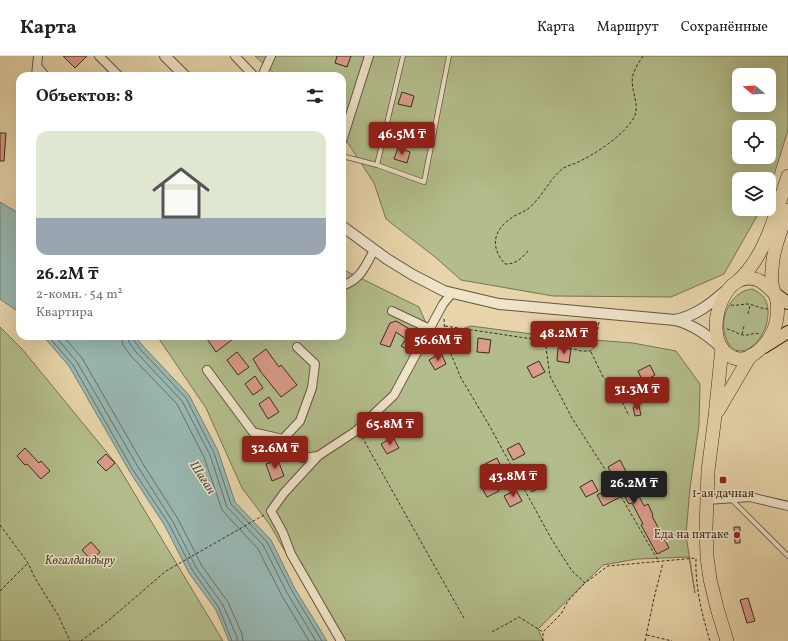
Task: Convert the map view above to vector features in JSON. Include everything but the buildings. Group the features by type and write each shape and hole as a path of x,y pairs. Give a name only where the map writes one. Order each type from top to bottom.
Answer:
{"highway":[{"path":"754,354 744,359 733,358 724,352 716,333 718,311 726,292 750,269 764,243 788,176"},
{"path":"771,299 773,258 786,225 788,210"},
{"path":"715,416 754,354 770,338 775,325 777,306 771,299 761,281 754,279 736,282"},
{"path":"722,348 708,471 702,558 727,641"}],"main road":[{"path":"771,299 788,303"},
{"path":"754,354 788,332"}],"street":[{"path":"36,72 38,56"},
{"path":"99,56 115,72"},
{"path":"165,56 181,72"},
{"path":"235,56 250,72"},
{"path":"264,72 271,56"},
{"path":"346,128 369,56"},
{"path":"37,66 42,72"},
{"path":"346,229 413,276 444,291 499,304 675,320 691,326 711,338 722,348"},
{"path":"346,284 361,275 374,250"},
{"path":"675,320 692,315 703,309 736,282"},
{"path":"341,641 291,554 283,533 271,511 284,493 318,456 358,429 394,395 444,304 452,293"},
{"path":"392,311 430,329"},
{"path":"283,439 300,421 312,388 315,364 297,346"},
{"path":"207,370 253,432 283,439 303,458 318,456"},
{"path":"707,500 750,497 788,506"}],"lane":[{"path":"377,164 403,56"},
{"path":"346,157 377,164 424,182 449,56"},
{"path":"730,499 788,556"}],"path":[{"path":"528,251 521,259 513,264 505,264 498,257 494,244 498,231 509,219 527,210 536,202 553,178 564,168 600,150 625,129 634,119 637,111 632,78 643,56"},
{"path":"769,314 771,299"},
{"path":"728,304 736,306 746,304 770,309"},
{"path":"748,314 750,305"},
{"path":"591,351 595,346 599,314"},
{"path":"444,319 444,340 461,378 489,425 552,540 572,571 585,583"},
{"path":"444,326 547,342 582,351 591,351"},
{"path":"742,335 744,326"},
{"path":"724,329 734,331 742,335 756,333 763,335"},
{"path":"547,342 546,348 550,376 572,418 608,474 659,562"},
{"path":"591,351 603,377 616,389 629,416"},
{"path":"358,429 465,620"},
{"path":"81,641 109,620 166,571 271,511"},
{"path":"0,525 28,563 35,578 58,615 70,641"},
{"path":"543,641 543,632 561,614 568,602 585,583 608,566 702,558"},
{"path":"702,558 695,572 710,641"},
{"path":"646,641 654,598 663,562"},
{"path":"0,591 28,563"},
{"path":"492,632 519,617 543,632"},
{"path":"647,635 672,641"}],"green space":[{"path":"255,56 788,56 788,130 775,172 732,172 732,216 757,216 724,274 671,297 553,296 461,280 435,257 386,219 374,183 346,140 346,72 273,72"},
{"path":"346,271 419,307 433,339 471,326 555,337 633,343 676,351 700,384 699,425 690,488 686,535 695,593 689,557 637,559 603,565 538,629 543,641 336,641 270,525 242,488 206,408 160,340 346,340"},
{"path":"752,289 760,293 767,302 768,315 766,326 755,344 748,349 740,351 734,349 728,342 724,331 724,317 734,298 745,291"},
{"name":"Көгалдандыру","path":"0,327 22,349 118,466 223,641 0,641"}],"water":[{"path":"0,202 16,212 16,310 0,299"},
{"name":"Шаған","path":"46,340 138,340 189,395 218,451 235,502 271,540 295,589 327,641 229,641 216,610 189,573 165,526 130,472 69,366"}],"place":[{"name":"1-ая дачная","path":"723,480"},
{"name":"Еда на пятаке","path":"737,535"}]}
